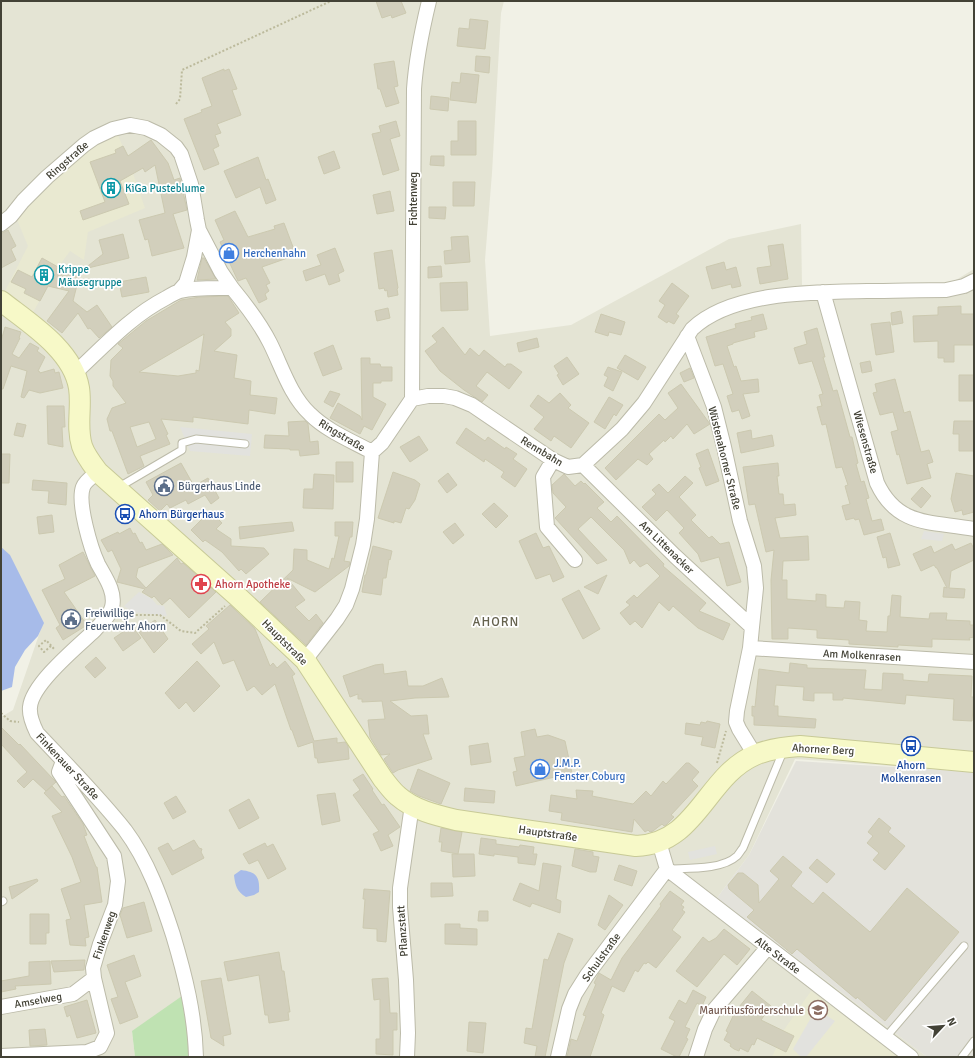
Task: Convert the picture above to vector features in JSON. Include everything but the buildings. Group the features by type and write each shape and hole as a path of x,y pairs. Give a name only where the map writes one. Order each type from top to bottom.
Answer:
{"street":[{"name":"Fichtenweg","path":"412,399 414,88 415,70 421,33 429,1"},
{"name":"Ringstraße","path":"1,224 11,216 22,201 47,177 84,145 94,138 113,129 130,125 146,128 161,135 176,147 181,154 192,184 199,230 221,272 246,305 265,335 293,392 309,413 321,423 372,452 367,518 363,545 352,589 346,605 305,660"},
{"name":"Ringstraße","path":"179,291 186,283 194,257 199,230"},
{"path":"583,465 622,429 644,403 686,336 701,320 741,303 782,295 823,292 946,290 964,286 974,281"},
{"path":"75,374 137,316 158,302 179,291 205,288 232,288"},
{"name":"Wiesenstraße","path":"823,292 877,483 881,491 893,507 901,514 918,521 974,529"},
{"name":"Hauptstraße","path":"1,301 35,327 57,348 71,365 79,386 79,432 82,446 87,457 98,472 236,595 305,660 383,779 398,796 412,805 434,815 464,821 636,846 659,842"},
{"name":"Wüstenahorner Straße","path":"686,336 714,407 740,521 754,566 756,588 750,648 736,711 736,722 755,755"},
{"name":"Rennbahn","path":"412,399 428,396 455,398 472,405 553,460 568,467 583,465"},
{"path":"372,452 382,443 412,399"},
{"path":"553,460 542,477 547,527 575,560"},
{"name":"Am Littenacker","path":"583,465 675,556 752,627"},
{"path":"98,472 83,487 83,513 86,530 98,562 110,586 113,598 111,610"},
{"name":"Finkenauer Straße","path":"111,610 102,622 42,682 31,701 30,707 32,725 37,733 104,805 125,831 148,867 164,905 182,963 191,1007 196,1057"},
{"name":"Am Molkenrasen","path":"750,648 974,662"},
{"name":"Ahorner Berg","path":"659,842 673,835 686,824 723,780 739,765 755,755 785,747 800,746 974,762"},
{"name":"Finkenweg","path":"1,1056 87,1052 100,1047 107,1033 93,968 114,905 118,881 114,856 59,772 63,761"},
{"name":"Pflanzstatt","path":"408,1057 406,980 400,907 400,888 412,805"},
{"path":"659,842 667,869"},
{"name":"Alte Straße","path":"667,869 911,1057"},
{"name":"Schulstraße","path":"558,1057 569,1009 575,994 586,975 667,869"},
{"path":"696,1057 705,1029 714,1010 768,947"},
{"name":"Amselweg","path":"1,1007 73,994 94,978"}],"lane":[{"path":"117,488 182,450 182,443 196,439 245,444"},
{"path":"667,869 717,866 728,862 737,856 743,848 785,747"},
{"path":"886,1037 964,946"},
{"path":"962,1057 974,1041"}],"path":[{"path":"176,104 180,99 182,70 331,1"},
{"path":"111,610 134,615 160,615 181,631 196,633 236,595"},
{"path":"51,646 44,652 39,646 46,640 63,660"},
{"path":"715,770 729,719 736,711"},
{"path":"1,713 10,721 32,725"}],"shaded area":[{"path":"1,1 504,1 501,13 492,173 485,260 490,336 571,325 729,239 801,224 802,285 951,283 974,269 974,772 795,759 749,855 717,898 927,1057 199,1057 132,1031 135,1057 1,1057 1,717 13,710 43,623 1,554"},
{"path":"117,133 127,156 145,208 88,232 84,260 70,251 59,266 31,316 4,293 28,246 16,219 66,167 100,140"},
{"path":"180,427 252,434 250,456 190,451"},
{"path":"924,531 944,534 942,541 921,539"},
{"path":"139,592 152,599 157,605 164,606 167,616 132,612 124,606"},
{"path":"796,761 974,772 974,1057 927,1057 717,898 749,855"},
{"path":"715,846 717,854 690,860 688,852"},
{"name":"Mauritiusförderschule","path":"811,991 900,1057 772,1057 784,1030"},
{"path":"816,1009 835,1021 806,1057 801,1057 793,1049"}],"green space":[{"path":"182,996 189,1021 191,1057 135,1057 132,1031"}],"water":[{"path":"1,547 10,555 44,623 38,636 25,650 15,667 12,687 1,691"},
{"path":"241,870 250,872 256,876 259,882 259,892 246,897 243,895 236,885 234,875"}],"place":[{"name":"KiGa Pusteblume","path":"111,188"},
{"name":"Herchenhahn","path":"229,253"},
{"name":"Krippe Mäusegruppe","path":"44,275"},
{"name":"Bürgerhaus Linde","path":"164,486"},
{"name":"Ahorn Bürgerhaus","path":"125,514"},
{"name":"Ahorn Apotheke","path":"201,584"},
{"name":"Freiwillige Feuerwehr Ahorn","path":"71,619"},
{"name":"Ahorn Molkenrasen","path":"911,746"},
{"name":"J.M.P. Fenster Coburg","path":"540,769"},
{"name":"Mauritiusförderschule","path":"818,1010"}],"district":[{"name":"AHORN","path":"496,621"}]}
